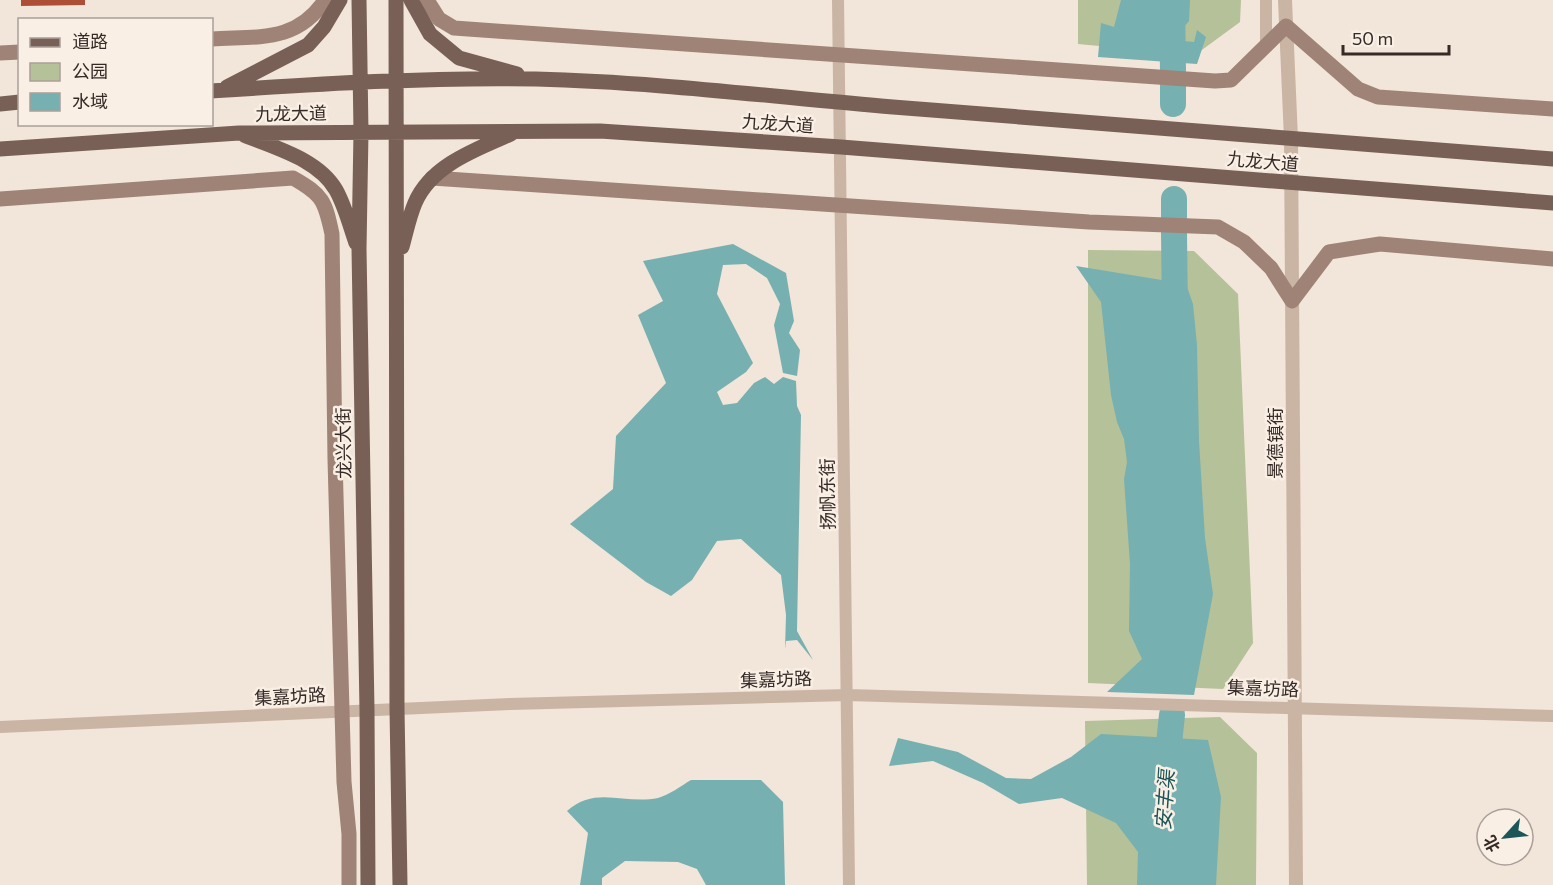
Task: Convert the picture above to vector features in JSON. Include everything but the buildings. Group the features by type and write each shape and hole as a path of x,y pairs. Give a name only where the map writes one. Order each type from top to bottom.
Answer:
{"main road":[{"path":"213,39 283,34 298,28 315,15 325,0"},
{"path":"216,90 308,45 324,27 340,0"},
{"name":"龙兴大街","path":"359,0 361,132 359,249 368,885"},
{"path":"396,0 398,79 397,710 400,885"},
{"path":"411,0 430,34 459,58 537,79"},
{"path":"427,0 439,19 454,28 1215,81 1231,80 1286,26 1358,89 1378,97 1553,110"},
{"path":"0,53 18,52"},
{"name":"九龙大道","path":"216,90 398,79 537,79 694,88 1291,140 1553,159"},
{"path":"0,104 18,102"},
{"path":"397,265 416,201 432,178 468,153 517,131"},
{"name":"九龙大道","path":"0,149 239,133 600,131 841,147 1553,203"},
{"path":"239,133 308,162 321,174 335,189 359,249"},
{"path":"0,199 293,178 315,191 327,207 332,234 333,384 349,885"},
{"path":"432,178 1089,222 1218,227 1244,242 1271,268 1292,301 1329,252 1380,244 1553,259"}],"street":[{"name":"扬帆东街","path":"838,0 849,885"},
{"path":"1266,0 1266,46"},
{"name":"景德镇街","path":"1285,0 1292,183 1296,885"},
{"path":"315,191 321,174"},
{"name":"集嘉坊路","path":"0,727 367,710 848,695 1294,707 1553,717"}],"green space":[{"path":"1078,0 1241,0 1240,22 1195,55 1078,44"},
{"path":"1088,250 1194,251 1238,294 1253,643 1223,689 1088,683"},
{"path":"1220,717 1257,753 1256,885 1087,885 1085,721"}],"water":[{"path":"1121,0 1190,0 1189,21 1182,29 1183,41 1194,42 1197,30 1206,37 1197,64 1098,57 1101,23 1114,27"},
{"path":"733,244 786,273 794,321 789,333 800,350 797,376 783,373 774,325 780,304 767,278 746,264 723,265 717,294 753,363 746,372 717,392 723,405 737,403 754,383 765,377 774,384 783,377 796,381 797,406 801,415 797,631 813,660 797,640 786,641 785,649 786,615 781,575 741,539 717,541 692,580 671,596 646,582 570,524 613,489 616,436 666,383 638,315 663,301 643,261"},
{"path":"1076,266 1186,284 1193,304 1197,345 1199,441 1205,538 1213,594 1194,695 1107,692 1142,659 1129,631 1130,564 1124,479 1127,462 1124,439 1117,422 1111,395 1101,302"},
{"path":"1101,734 1208,740 1221,797 1216,885 1137,885 1138,852 1116,823 1062,798 1019,804 983,783 933,761 889,766 898,738 958,752 1006,778 1031,779 1071,757"},
{"path":"691,780 761,780 783,802 785,885 706,885 697,869 678,862 625,861 602,878 602,885 580,885 588,833 567,811 578,803 600,797 646,800 658,798 671,793"}],"waterway":[{"path":"1172,0 1173,70"},
{"path":"1173,86 1173,104"},
{"path":"1174,199 1174,217"},
{"path":"1174,233 1175,317"},
{"name":"安丰渠","path":"1166,772 1172,715"}]}
